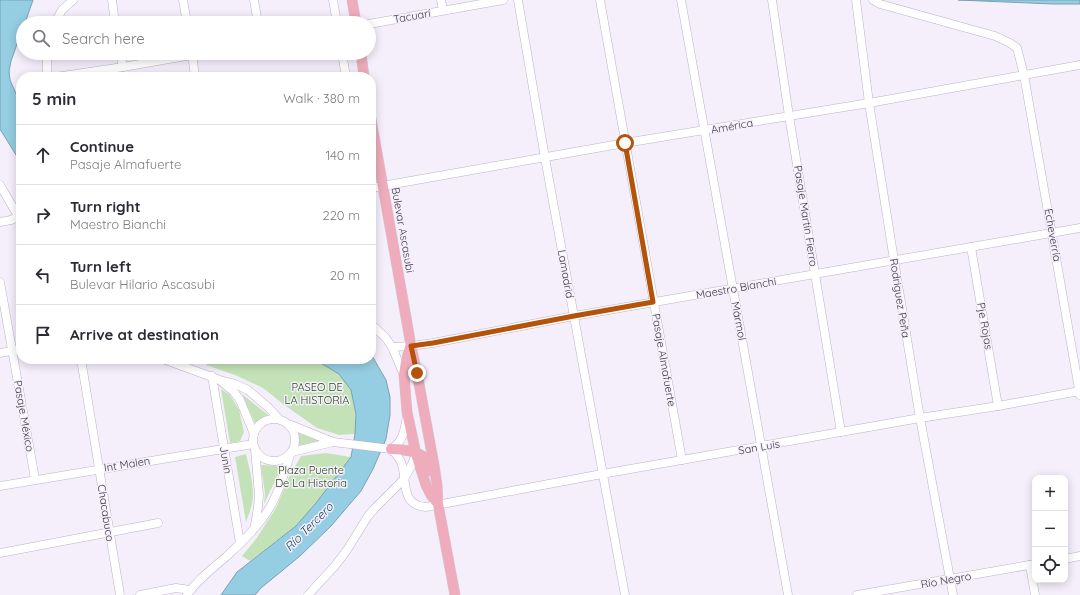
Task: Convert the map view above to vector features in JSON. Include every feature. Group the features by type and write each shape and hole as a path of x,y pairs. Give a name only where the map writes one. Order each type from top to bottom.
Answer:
{"main road":[{"path":"352,0 355,16"},
{"path":"362,60 363,72"},
{"name":"Bulevar Ascasubi","path":"376,147 437,486"},
{"path":"411,346 406,362 404,376 408,412 416,454 426,485 438,504"},
{"path":"391,449 408,450 424,457 427,460 432,477 437,486 438,504 455,595"}],"street":[{"path":"59,16 62,10 73,0"},
{"path":"112,0 114,16"},
{"path":"183,0 186,16"},
{"path":"254,0 257,16"},
{"path":"333,0 336,16"},
{"path":"441,0 443,10"},
{"name":"Tacuarí","path":"376,23 503,0"},
{"name":"Lamadrid","path":"518,0 545,158 625,595"},
{"name":"Pasaje Almafuerte","path":"600,0 682,460"},
{"name":"Mármol","path":"681,0 703,131 762,446 788,595"},
{"name":"Pasaje Martín Fierro","path":"772,0 789,116 841,432"},
{"name":"Rodriguez Peña","path":"856,0 869,102 894,260 920,418 952,595"},
{"name":"Echeverría","path":"873,0 880,4 995,36 1017,48 1024,75 1080,393"},
{"path":"46,72 47,60"},
{"path":"122,60 123,67"},
{"path":"90,72 160,60"},
{"path":"193,60 194,72"},
{"path":"343,60 345,72"},
{"name":"América","path":"376,187 1080,65"},
{"path":"0,185 16,212"},
{"path":"0,222 16,219"},
{"name":"Maestro Bianchi","path":"392,347 433,343 574,316 1080,228"},
{"name":"Pje Rojas","path":"971,247 998,406"},
{"name":"Pasaje México","path":"0,282 35,479"},
{"path":"376,329 385,337 392,347 404,376"},
{"path":"0,353 16,350"},
{"name":"Chacabuco","path":"82,364 120,595"},
{"path":"177,364 248,390 279,419"},
{"name":"Junin","path":"212,376 240,543"},
{"path":"220,380 234,392 240,400 254,434"},
{"name":"San Luis","path":"404,479 407,494 410,499 414,504 426,507 602,474 920,418 1080,393"},
{"path":"255,526 259,495 254,434 256,428 261,423 272,418 279,419 333,442 391,449 398,445 400,441 408,412"},
{"path":"140,595 176,588 189,593 201,579 240,543 264,516 273,500 295,445 296,438 291,425"},
{"path":"254,446 258,454 264,458 270,461 277,461 284,459 291,453 333,442"},
{"name":"Int Malen","path":"0,486 35,479 224,449 254,446"},
{"path":"391,449 401,463 404,479"},
{"path":"308,595 334,567 347,550 368,516 404,479 416,454"},
{"path":"0,553 158,523"},
{"path":"1068,558 1080,556"},
{"name":"Río Negro","path":"857,595 1032,564"},
{"path":"1034,583 1035,595"}],"green space":[{"name":"PASEO DE LA HISTORIA","path":"324,364 339,374 351,390 356,414 355,434 339,435 317,428 263,388 235,375 206,365"},
{"path":"221,389 230,395 239,410 244,432 240,441 230,443"},
{"path":"242,394 268,415 255,423"},
{"path":"298,433 319,441 298,446"},
{"name":"Plaza Puente De La Historia","path":"326,453 351,457 316,503 296,526 250,561 242,556 256,539 276,508 289,477 301,456"},
{"path":"246,454 252,479 253,495 252,505 246,522 235,457"},
{"path":"261,465 282,466 264,504 265,494"}],"water":[{"path":"0,0 33,0 27,16 16,16 16,47 9,71 10,80 16,94 16,155 0,129"},
{"path":"958,0 1080,0 1080,4 1053,4"},
{"name":"Río Tercero","path":"376,363 386,380 390,397 390,415 386,439 373,469 361,491 331,526 300,556 261,588 255,595 221,595 237,572 296,526 316,503 351,457 355,434 356,414 351,390 339,374 322,364 376,364"}],"route":[{"path":"417,373 411,346 653,302 625,143"}]}
